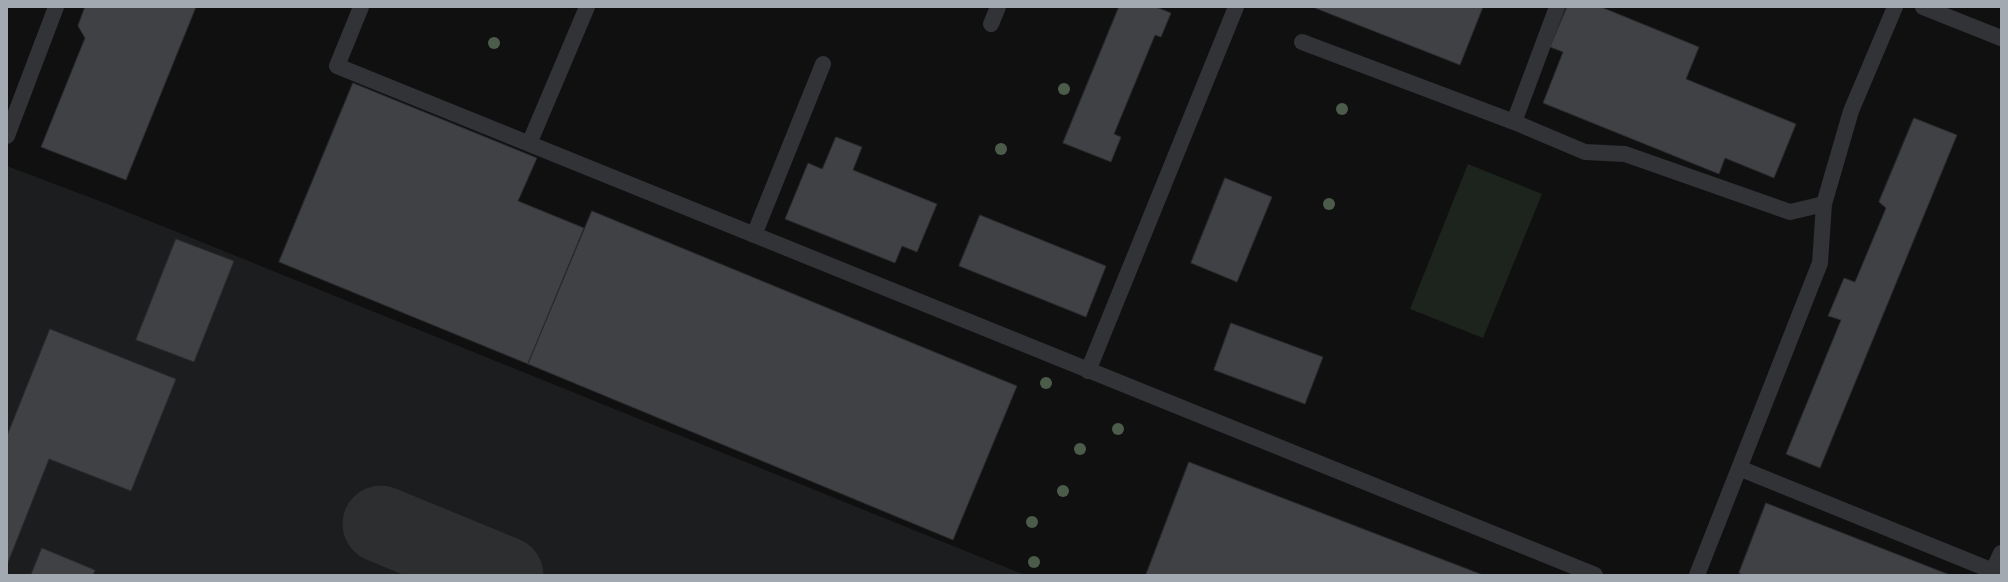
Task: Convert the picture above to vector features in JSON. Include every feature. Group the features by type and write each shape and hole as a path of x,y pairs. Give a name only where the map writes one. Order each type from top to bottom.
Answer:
{"lane":[{"path":"7,136 56,7"},
{"path":"361,7 338,66 1595,575"},
{"path":"529,144 587,7"},
{"path":"991,24 998,7"},
{"path":"1088,370 1236,7"},
{"path":"1514,122 1557,7"},
{"path":"1697,575 1820,263 1824,204 1851,111 1895,7"},
{"path":"1923,7 2001,38"},
{"path":"1302,42 1514,122 1585,152 1625,154 1790,212 1824,204"},
{"path":"754,235 823,64"},
{"path":"1739,468 1993,571 2001,553"}],"shaded area":[{"path":"1468,164 1542,194 1483,338 1410,309"},
{"path":"7,166 110,205 1025,575 7,575"}],"building":[{"path":"85,7 196,7 126,180 41,147 85,38 78,26"},
{"path":"1119,7 1156,7 1171,13 1161,37 1155,35 1114,134 1121,137 1111,162 1063,143"},
{"path":"1315,7 1483,7 1460,65"},
{"path":"1567,7 1601,7 1699,47 1686,79 1796,124 1774,178 1725,158 1719,174 1543,103 1563,52 1550,47"},
{"path":"353,83 537,158 518,201 584,228 528,364 279,262"},
{"path":"1914,118 1957,135 1820,468 1786,454 1841,320 1828,316 1844,278 1855,282 1886,208 1879,202"},
{"path":"836,137 862,147 853,170 937,204 917,252 902,246 895,263 785,219 808,163 822,169"},
{"path":"1225,178 1272,197 1237,282 1191,263"},
{"path":"592,211 1017,386 953,540 528,364"},
{"path":"980,215 1106,266 1086,317 959,266"},
{"path":"176,239 234,261 194,362 136,340"},
{"path":"1231,323 1323,357 1305,404 1214,370"},
{"path":"50,329 176,379 131,491 49,459 7,565 7,436"},
{"path":"1189,462 1483,575 1146,575"},
{"path":"1766,503 1950,575 1743,575 1739,573"},
{"path":"42,548 95,570 93,575 31,575"}],"taxiway":[{"path":"381,524 505,575"}]}
